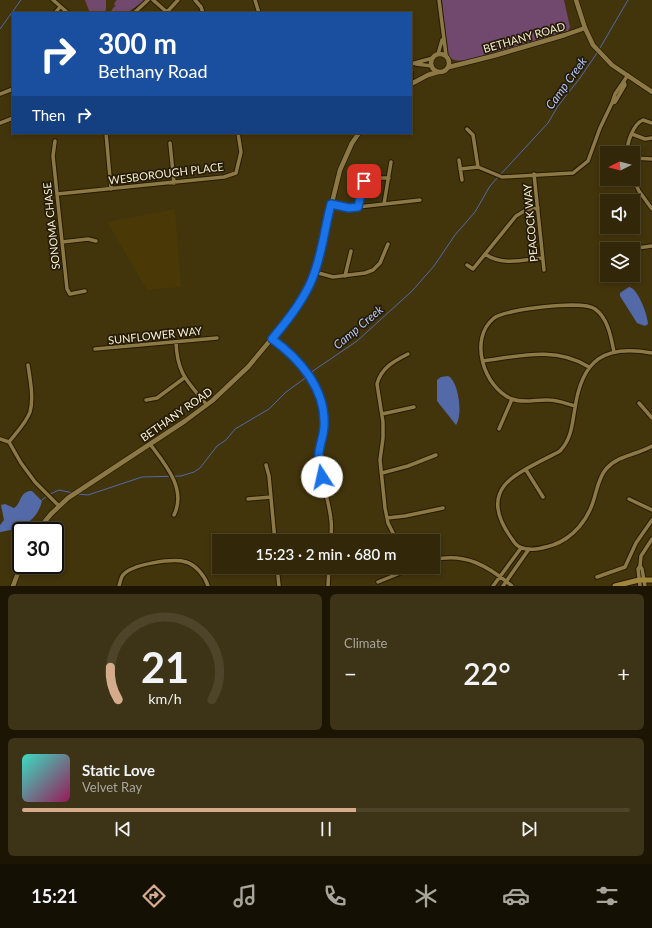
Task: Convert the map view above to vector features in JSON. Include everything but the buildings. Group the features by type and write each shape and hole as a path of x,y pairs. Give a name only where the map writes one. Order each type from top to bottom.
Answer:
{"main road":[{"path":"615,586 652,580"}],"street":[{"path":"53,0 67,12"},
{"path":"138,12 148,0"},
{"path":"153,0 167,12 178,0"},
{"path":"195,0 201,7 202,12"},
{"path":"412,83 428,75 444,71 448,66 439,0"},
{"path":"576,0 585,28 593,45 612,65 652,92"},
{"path":"254,1 259,12"},
{"path":"56,12 60,7"},
{"name":"BETHANY ROAD","path":"448,66 468,62 585,28"},
{"path":"412,64 433,58 438,54 443,35"},
{"path":"438,54 447,57"},
{"name":"BETHANY ROAD","path":"447,57 468,62"},
{"path":"428,75 432,67 433,58"},
{"path":"412,64 426,64 438,72"},
{"path":"460,169 478,167 502,177 573,173 588,161 600,128 612,103 615,102 619,91 625,85 624,82 628,75"},
{"path":"0,94 12,89"},
{"path":"0,123 12,118"},
{"path":"628,146 637,123 645,120 652,123"},
{"path":"467,129 473,135 478,167"},
{"path":"106,134 111,189"},
{"name":"WESBOROUGH PLACE","path":"57,194 221,178 236,172 241,152 238,134"},
{"name":"BETHANY ROAD","path":"45,522 59,506 85,486 207,405 237,379 293,313 302,299 315,272 340,170 352,143 358,134"},
{"path":"632,134 645,139 652,138"},
{"name":"SONOMA CHASE","path":"55,141 53,152 67,289 70,294 85,291"},
{"path":"170,143 174,183"},
{"path":"640,158 652,159"},
{"path":"459,160 462,180"},
{"path":"384,204 392,162"},
{"name":"PEACOCK WAY","path":"534,174 544,270"},
{"path":"358,207 364,181 368,178 388,178"},
{"path":"636,186 652,209"},
{"path":"331,204 349,208 420,200"},
{"path":"467,265 472,269 516,216 526,210 538,208"},
{"path":"62,242 88,239 96,241"},
{"path":"315,272 333,277 365,274 373,270 380,263 388,244"},
{"path":"640,248 652,246"},
{"path":"345,276 351,251"},
{"path":"485,254 494,260 502,262 542,258"},
{"path":"575,406 552,400 528,402 512,399 500,392 492,384 485,370 481,349 484,334 490,322 498,315 512,311 568,305 590,306 601,314 610,334 614,352"},
{"name":"SUNFLOWER WAY","path":"95,349 217,338"},
{"path":"272,339 298,360 314,383 322,404 324,425 319,458 332,520 331,534"},
{"path":"176,342 177,361 184,378 207,405"},
{"path":"652,353 614,352 600,356 589,367 578,394 571,435 564,447 560,451 512,477 505,484 500,494 498,506 503,526 521,548 529,549 548,546 571,535 588,514 598,483 606,469 619,459 652,446"},
{"path":"394,534 387,518 380,460 383,438 382,414 377,390 378,378 393,362 408,354"},
{"path":"483,361 552,354 572,358 589,367"},
{"path":"9,442 24,423 30,411 31,395 28,365"},
{"path":"146,400 157,398 184,378"},
{"path":"499,429 512,399"},
{"path":"639,403 652,418"},
{"path":"382,414 414,407"},
{"path":"0,439 9,442 21,464 35,482 59,506"},
{"path":"150,444 175,481 178,494 178,507 174,515"},
{"path":"382,474 436,455"},
{"path":"266,465 269,476 274,534"},
{"path":"526,470 543,497"},
{"path":"248,499 271,497"},
{"path":"629,499 652,510"},
{"path":"387,518 443,508"},
{"path":"597,577 625,567 636,543 652,520"},
{"path":"645,586 641,582 641,556 652,539"},
{"path":"493,586 521,548"},
{"path":"503,586 529,549"},
{"path":"440,559 465,558 480,564 512,586"},
{"path":"119,586 123,575 138,566 170,562 185,562 198,569 206,579 208,586"},
{"path":"14,586 19,574"},
{"path":"278,574 279,586"},
{"path":"328,586 329,574"},
{"path":"378,582 396,574"}],"shaded area":[{"path":"85,0 106,0 106,10 104,12 90,12"},
{"path":"117,0 145,0 128,12 111,12 116,6 114,5"},
{"path":"442,0 564,0 570,27 568,31 486,56 468,60 454,60 449,57 446,49"},
{"path":"175,209 181,287 147,290 107,222"}],"water":[{"path":"629,287 636,292 642,303 648,320 648,324 645,326 637,323 620,296 620,293"},
{"path":"448,376 455,384 459,399 459,414 456,425 437,401 437,380 441,377"},
{"path":"32,491 42,501 40,508 28,522 12,522 12,529 0,532 0,525 4,520 1,505 5,504 14,508 26,492"}],"waterway":[{"path":"12,12 21,0"},
{"name":"Camp Creek","path":"600,48 628,0"},
{"path":"0,29 12,12"},
{"name":"Camp Creek","path":"500,175 548,123 558,106 597,53"},
{"name":"Camp Creek","path":"310,373 357,341 412,291 434,266 455,235 475,212 490,186 498,177"},
{"name":"Camp Creek","path":"78,494 88,495 142,477 181,476 194,472 200,468 217,446 226,440 235,429 269,409 286,392 308,376"},
{"name":"Camp Creek","path":"50,494 59,490 73,493"},
{"name":"Camp Creek","path":"42,500 47,496"}],"route":[{"path":"322,477 319,463 319,452 324,425 322,404 314,383 305,369 298,360 272,339 293,313 310,285 315,272 331,204 349,208 358,207 364,181"}]}
